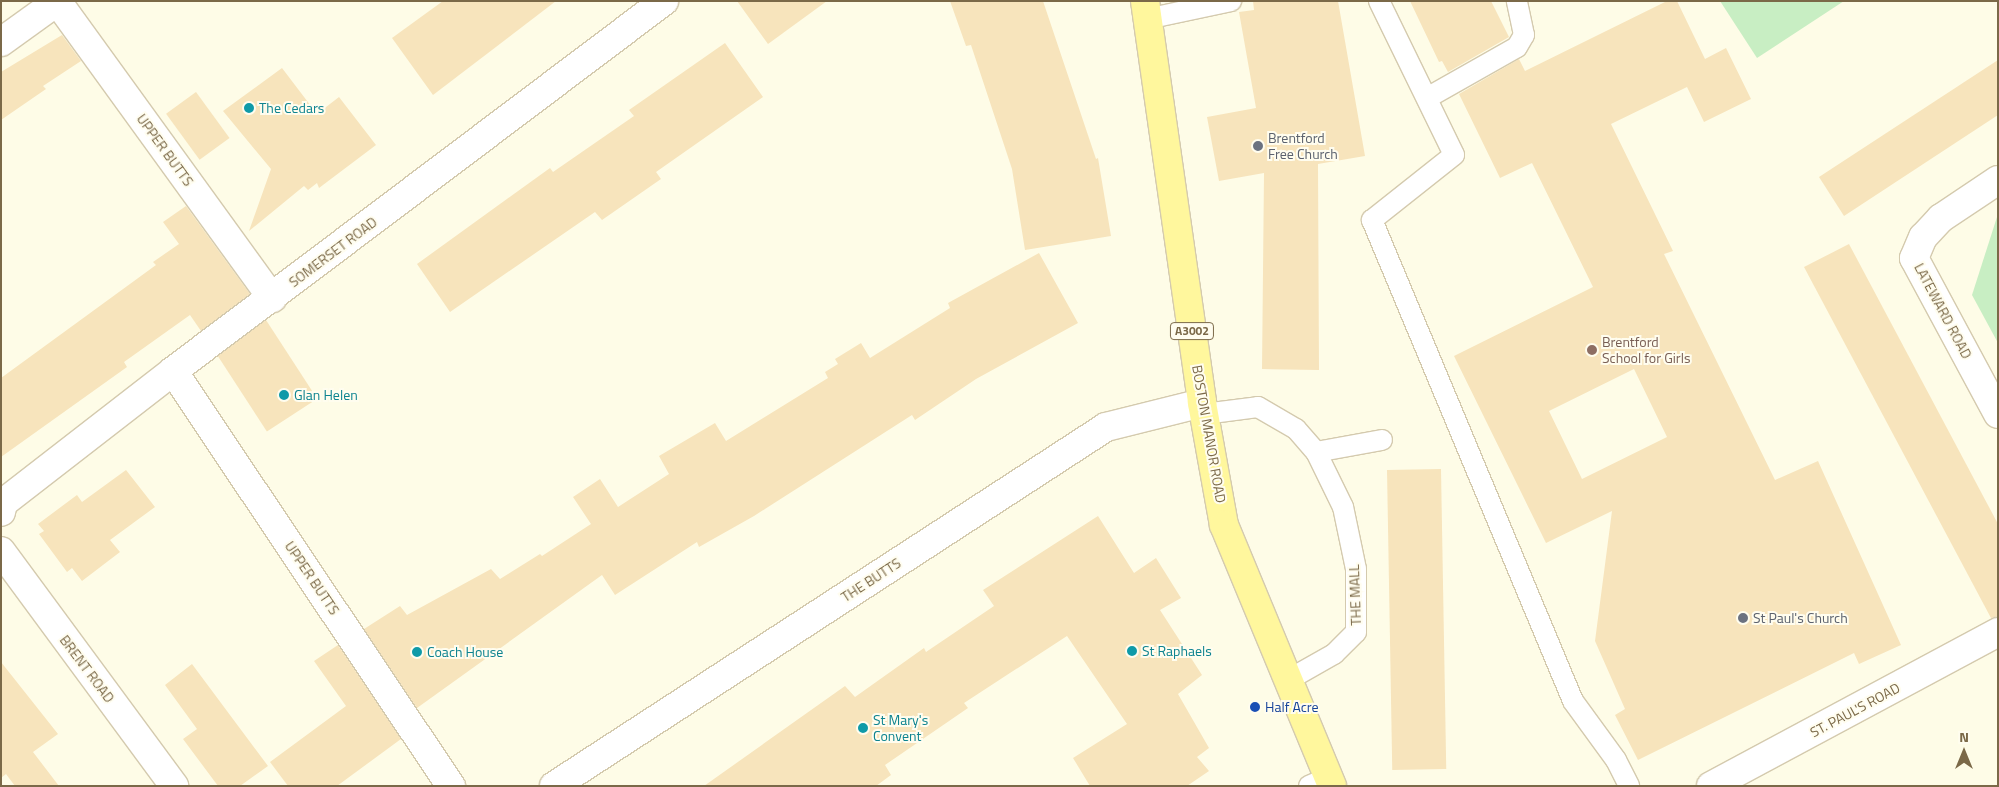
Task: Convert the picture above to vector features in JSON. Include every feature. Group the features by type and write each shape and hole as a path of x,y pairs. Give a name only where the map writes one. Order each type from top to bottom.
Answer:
{"main road":[{"name":"BOSTON MANOR ROAD","path":"1146,10 1203,409 1224,526 1288,680"},
{"name":"A3002","path":"1288,680 1323,783"}],"street":[{"name":"UPPER BUTTS","path":"1,42 57,1 272,298"},
{"name":"SOMERSET ROAD","path":"2,508 173,371 664,1"},
{"name":"LATEWARD ROAD","path":"1998,180 1941,218 1923,237 1914,258 1998,414"},
{"name":"UPPER BUTTS","path":"173,371 450,786"},
{"name":"THE BUTTS","path":"554,786 1106,427 1203,409"},
{"name":"BRENT ROAD","path":"5,566 174,786"},
{"name":"ST. PAUL'S ROAD","path":"1711,786 1998,632"}],"lane":[{"path":"1146,10 1231,1"},
{"path":"1379,1 1454,155 1372,220 1573,701 1616,760 1629,786"},
{"path":"1427,98 1517,47 1524,36 1517,1"},
{"name":"THE MALL","path":"1203,409 1258,407 1296,429 1316,452 1342,508 1356,569 1356,632 1334,654 1288,680"},
{"path":"1316,452 1382,440"}],"green space":[{"path":"1720,1 1844,1 1757,58"},
{"path":"1998,217 1998,343 1972,295"}],"building":[{"path":"443,1 556,1 433,95 392,38"},
{"path":"737,1 827,1 768,44"},
{"path":"950,1 1043,1 1096,159 1098,158 1111,236 1025,250 1012,169 971,45 966,46"},
{"path":"1253,1 1338,1 1365,156 1318,164 1319,370 1262,369 1264,173 1219,181 1207,117 1256,108 1239,12 1254,10"},
{"path":"1410,1 1491,1 1509,37 1448,72 1442,61 1439,62"},
{"path":"1667,1 1677,1 1705,59 1726,48 1751,99 1704,122 1687,87 1611,124 1673,251 1664,254 1775,480 1818,461 1901,645 1859,664 1854,653 1638,760 1615,715 1625,709 1595,641 1612,511 1546,543 1454,356 1593,287 1532,163 1500,178 1459,94 1519,59 1525,71","holes":["1634,369 1667,437 1582,479 1549,411"]},
{"path":"62,35 81,61 43,86 46,89 1,120 1,72"},
{"path":"725,43 763,97 656,172 661,179 602,220 595,212 450,312 417,264 550,168 553,172 634,116 629,110"},
{"path":"1998,60 1998,115 1844,216 1819,177"},
{"path":"282,68 317,114 339,97 376,145 319,188 317,183 308,190 304,186 249,231 271,169 223,111"},
{"path":"196,92 230,138 200,160 166,114"},
{"path":"186,206 250,294 201,331 190,315 124,362 127,367 1,457 1,378 156,265 153,262 179,244 163,222"},
{"path":"1849,244 1998,524 1998,616 1991,618 1804,267"},
{"path":"1039,253 1078,323 976,379 915,420 912,415 754,516 699,547 697,542 615,595 602,575 417,708 364,629 400,606 407,615 491,569 500,579 540,554 542,556 591,524 573,497 600,479 618,507 669,474 659,456 715,423 726,441 828,378 825,372 838,364 835,359 861,343 870,358 950,308 948,303"},
{"name":"Glan Helen","path":"266,320 317,399 267,432 216,353"},
{"path":"1441,469 1446,769 1392,770 1387,470"},
{"path":"126,470 155,507 110,540 120,552 82,581 72,568 67,572 39,534 44,531 38,524 77,495 82,502"},
{"name":"St Raphaels","path":"1098,516 1134,573 1156,558 1181,598 1160,610 1202,675 1178,694 1209,748 1197,757 1209,771 1187,786 1090,786 1073,758 1127,724 1067,636 964,703 968,708 885,765 891,775 876,786 704,786 845,686 855,697 924,648 926,652 994,606 983,590"},
{"path":"338,645 401,739 337,786 288,786 270,762 346,706 314,661"},
{"path":"1,662 58,734 33,752 59,786 15,786 6,774 1,778"},
{"path":"192,664 268,766 240,786 218,786 183,739 197,729 165,685"}],"place":[{"name":"The Cedars","path":"249,108"},
{"name":"Brentford Free Church","path":"1258,146"},
{"name":"Brentford School for Girls","path":"1592,350"},
{"name":"Glan Helen","path":"284,395"},
{"name":"St Paul's Church","path":"1743,618"},
{"name":"St Raphaels","path":"1132,651"},
{"name":"Coach House","path":"417,652"},
{"name":"Half Acre","path":"1255,707"},
{"name":"St Mary's Convent","path":"863,728"}]}
